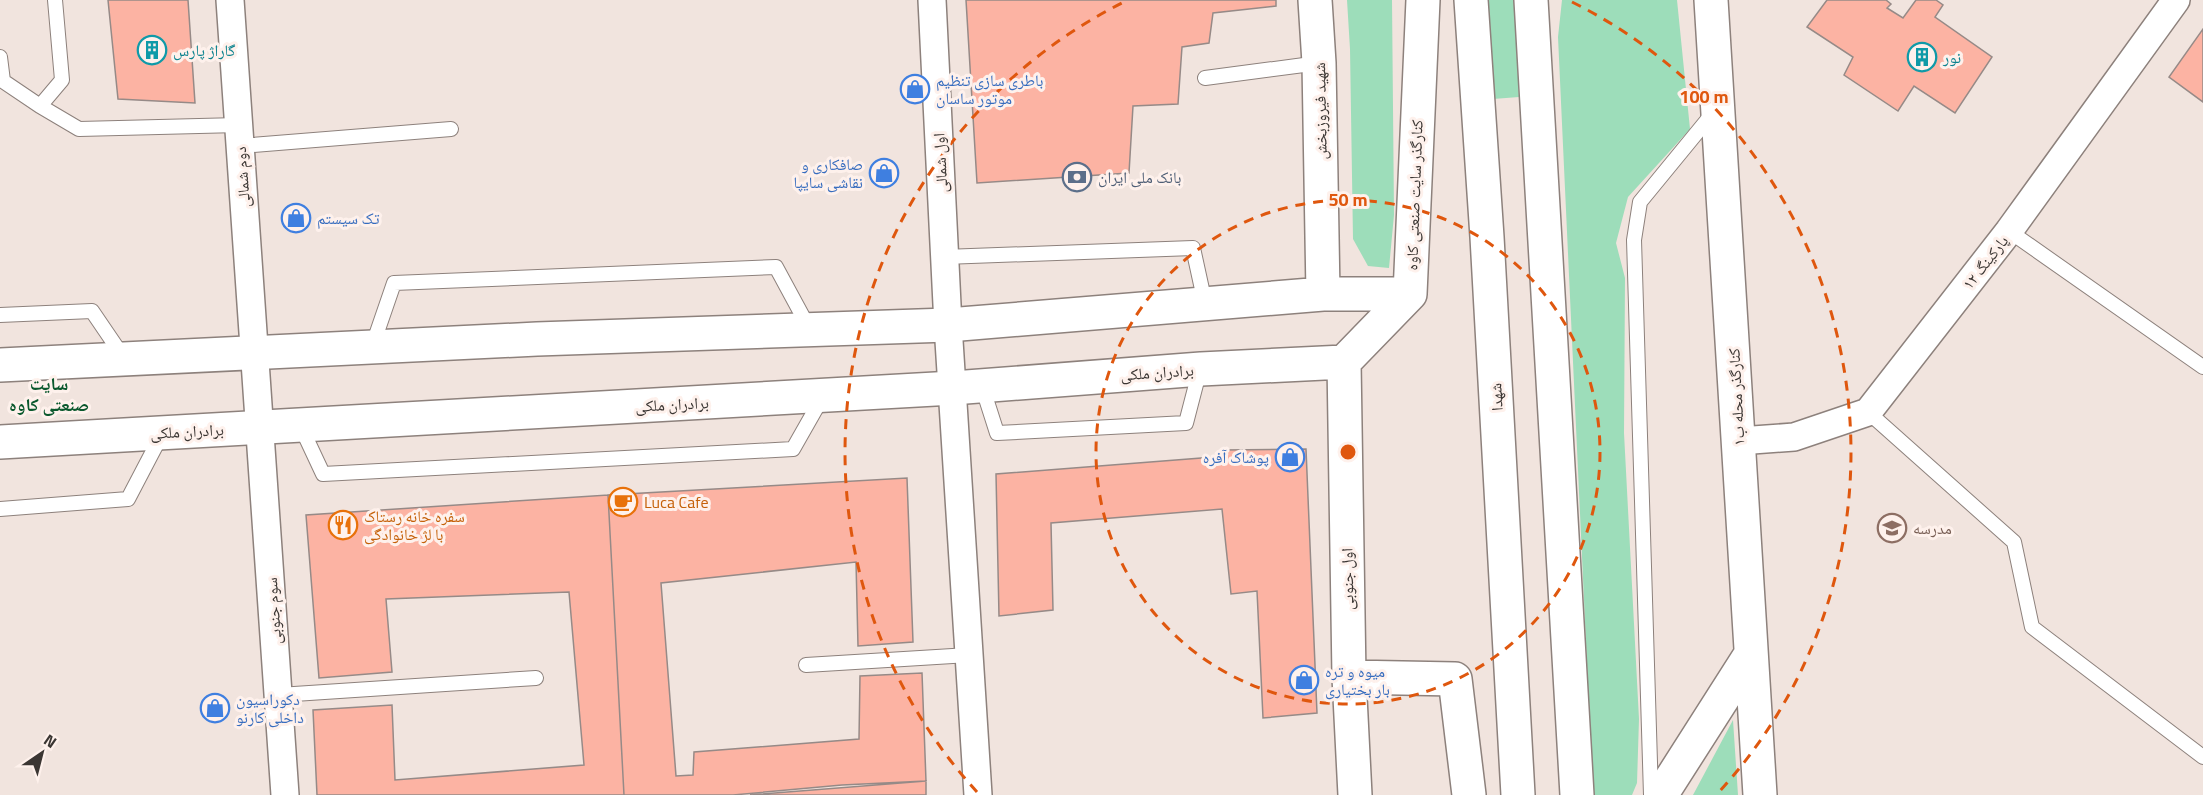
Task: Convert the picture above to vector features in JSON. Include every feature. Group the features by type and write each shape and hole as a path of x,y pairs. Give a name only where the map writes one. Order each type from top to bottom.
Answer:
{"main road":[{"name":"شهید فیروزبخش","path":"1316,0 1323,294"},
{"name":"کنارگذر سایت صنعتی کاوه","path":"1344,362 1410,294 1423,0"},
{"name":"شهدا","path":"1471,0 1487,237 1518,795"},
{"path":"1531,0 1577,795"},
{"name":"کنارگذر محله ب۱","path":"1711,0 1760,795"},
{"path":"0,365 372,347 948,325 1323,294 1410,294"},
{"name":"برادران ملکی","path":"0,442 968,387 1201,369 1344,362"},
{"name":"اول جنوبی","path":"1344,362 1349,677 1355,795"},
{"path":"1661,795 1751,654"},
{"path":"1349,677 1455,680 1469,795"}],"street":[{"name":"دوم شمالی","path":"230,0 254,353 262,427"},
{"name":"اول شمالی","path":"932,0 948,325 968,387"},
{"name":"پارکینگ ۱۲","path":"1868,412 2009,231 2176,0"},
{"path":"968,387 969,655 978,795"},
{"path":"1739,441 1794,437 1868,412"},
{"name":"سوم جنوبی","path":"262,427 285,795"}],"lane":[{"path":"40,106 62,80 55,0"},
{"path":"0,57 3,81 79,129 240,136 451,129"},
{"path":"1205,78 1319,63"},
{"path":"1651,795 1634,240 1640,201 1719,106"},
{"path":"2009,231 2203,367"},
{"path":"945,257 1193,248 1205,303"},
{"path":"372,347 394,283 776,267 810,330"},
{"path":"0,315 92,311 126,359"},
{"path":"968,387 997,434 1186,423 1201,369"},
{"path":"300,425 323,474 793,449 825,395"},
{"path":"1868,412 2014,542 2032,627 2203,757"},
{"path":"0,509 128,499 164,432"},
{"path":"806,665 969,655"},
{"path":"279,695 536,678"}],"green space":[{"path":"1347,0 1392,0 1394,215 1389,268 1368,266 1353,239"},
{"path":"1487,0 1514,0 1519,97 1493,99"},
{"path":"1562,0 1677,0 1690,129 1628,197 1616,243 1625,278 1624,433 1639,719 1637,783 1632,795 1593,795 1558,37"},
{"path":"1733,720 1738,795 1693,795"}],"building":[{"name":"گاراژ پارس","path":"108,0 188,0 195,103 118,99"},
{"path":"966,0 1276,0 1276,6 1213,13 1209,43 1182,47 1178,104 1133,106 1129,173 977,183"},
{"name":"نور","path":"1827,0 1886,0 1891,4 1887,8 1903,18 1916,0 1936,0 1943,5 1935,17 1992,57 1955,113 1914,86 1898,111 1844,75 1853,57 1807,27"},
{"path":"2203,29 2203,102 2169,77"},
{"path":"1306,449 1317,713 1263,718 1257,591 1231,594 1222,509 1051,523 1053,610 999,616 996,474 1214,457 1222,450"},
{"path":"907,478 913,642 858,646 856,562 661,583 676,776 693,775 694,752 859,739 860,676 922,673 926,781 842,785 733,795 624,795 608,495"},
{"path":"608,495 624,795 317,795 313,710 392,705 395,780 584,765 569,592 386,599 392,672 319,678 306,515"},
{"path":"926,781 926,795 750,795"}],"place":[{"name":"گاراژ پارس","path":"152,50"},
{"name":"نور","path":"1922,57"},
{"name":"باطری سازی تنظیم موتور ساسان","path":"915,89"},
{"name":"صافکاری و نقاشی سایپا","path":"884,173"},
{"name":"بانک ملی ایران","path":"1077,177"},
{"name":"تک سیستم","path":"296,218"},
{"name":"پوشاک آفره","path":"1290,457"},
{"name":"Luca Cafe","path":"623,502"},
{"name":"سفره خانه رستاک با لژ خانوادگی","path":"343,525"},
{"name":"مدرسه","path":"1892,528"},
{"name":"میوه و تره بار بختیاری","path":"1304,680"},
{"name":"دکوراسیون داخلی کارنو","path":"215,708"}],"district":[{"name":"سایت صنعتی کاوه","path":"49,394"}]}
